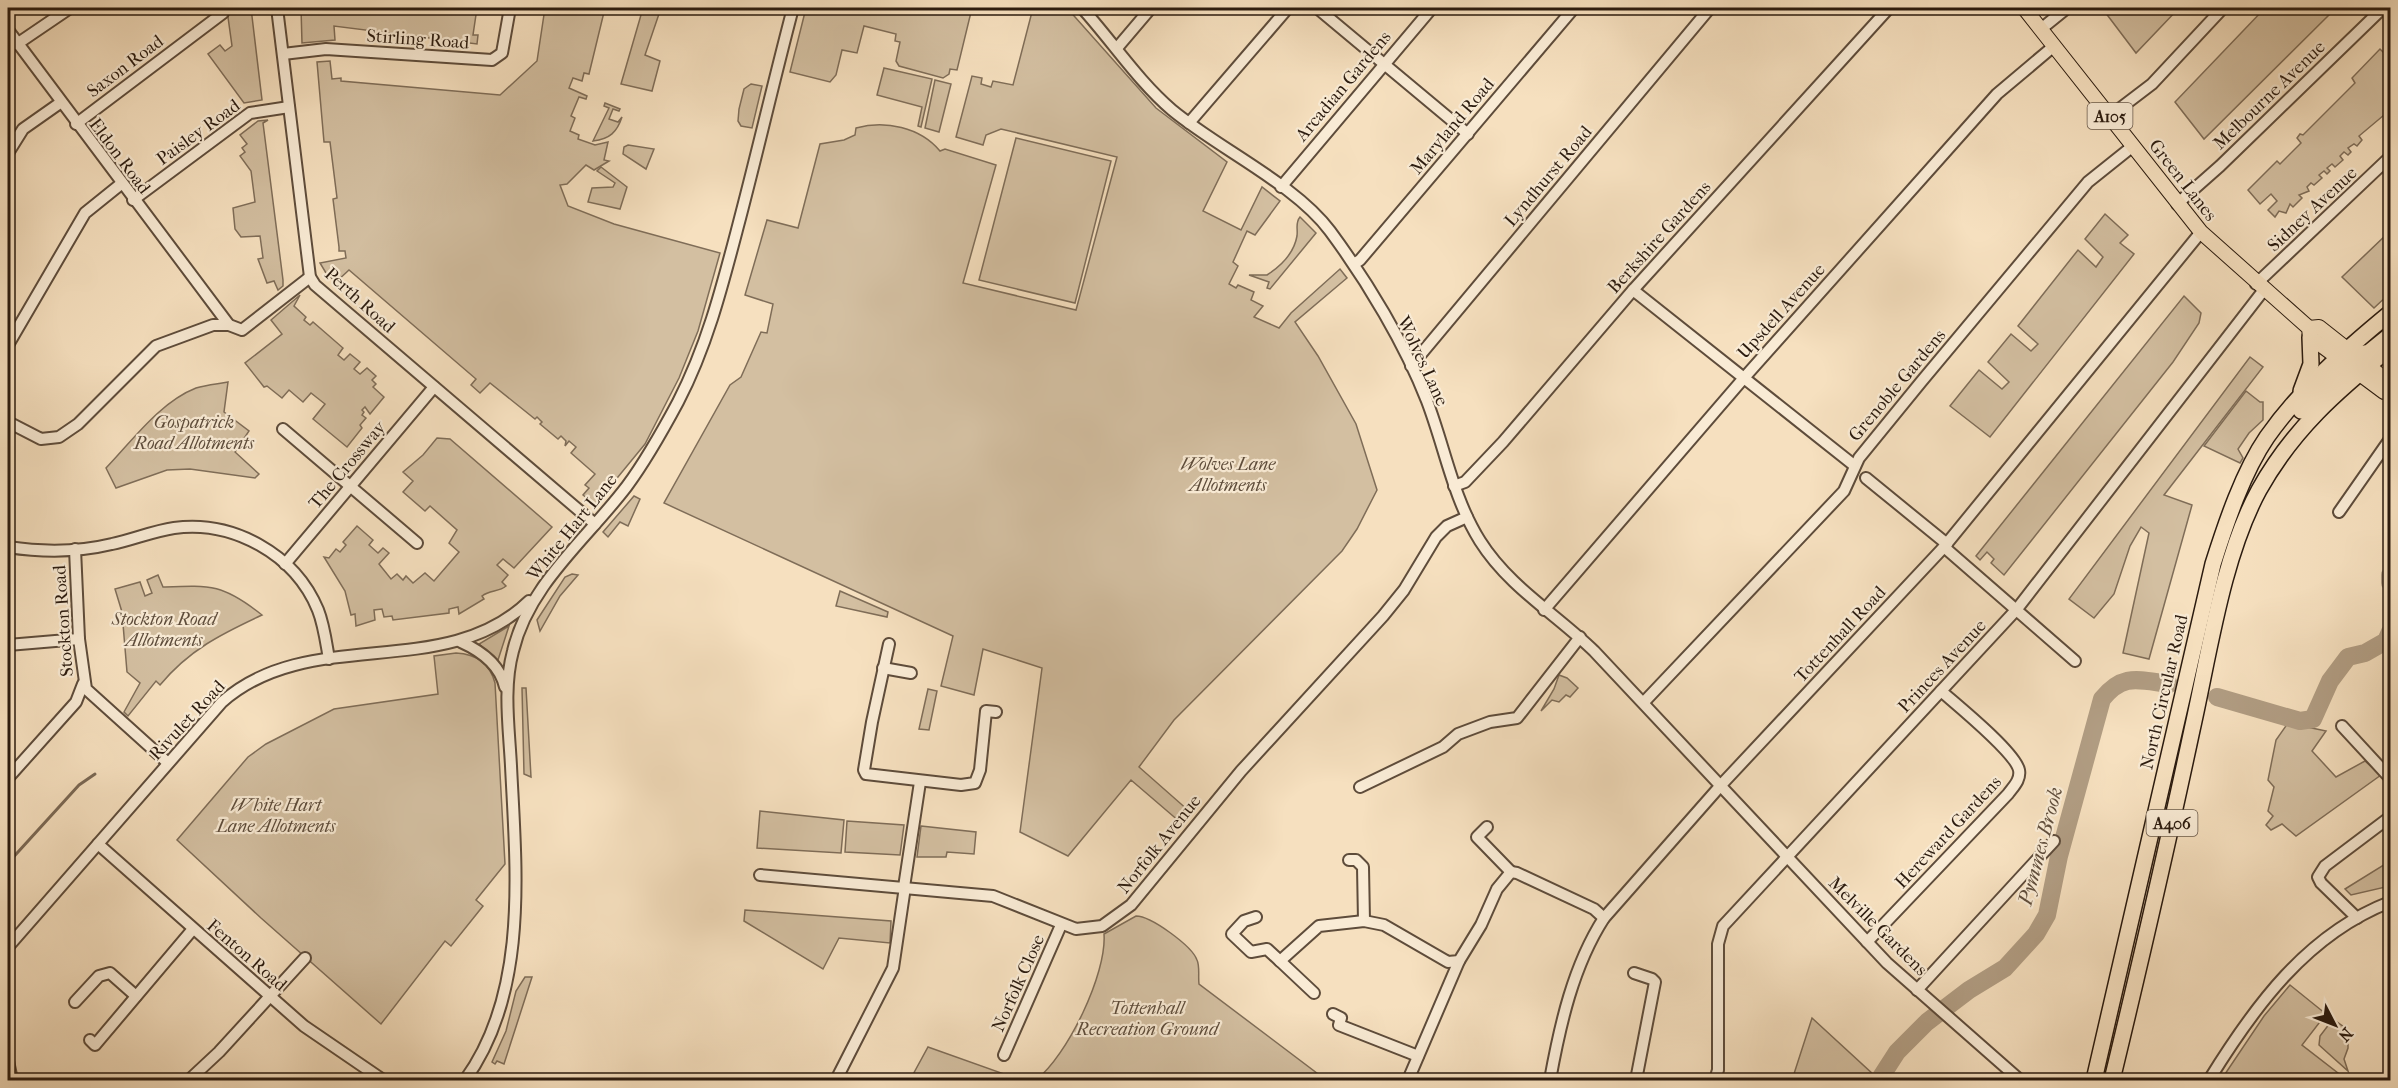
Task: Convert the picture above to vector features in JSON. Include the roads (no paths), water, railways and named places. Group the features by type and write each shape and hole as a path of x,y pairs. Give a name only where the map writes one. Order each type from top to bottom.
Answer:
{"highway":[{"name":"A406","path":"2354,362 2391,313"},
{"name":"A406","path":"2300,397 2311,364 2309,332"},
{"name":"A406","path":"2246,478 2312,400 2342,370 2391,335"},
{"name":"A406","path":"2354,362 2391,348"},
{"name":"North Circular Road","path":"2094,1080 2214,564 2228,521 2246,478 2267,438 2300,397 2354,362"},
{"name":"North Circular Road","path":"2112,1080 2210,649 2237,542 2259,490 2286,447 2354,362"}],"main road":[{"name":"Green Lanes","path":"2024,8 2200,232 2309,332 2319,327 2384,392 2390,390"},
{"name":"Green Lanes","path":"2354,362 2391,382"}],"street":[{"path":"17,44 70,8"},
{"name":"Perth Road","path":"277,8 310,277 322,291 595,524"},
{"name":"Stirling Road","path":"283,54 326,50 492,60 502,53 510,8"},
{"name":"White Hart Lane","path":"465,1080 480,1058 494,1027 514,928 514,837 507,693 510,663 519,631 525,614 544,585 626,486 653,447 688,382 720,296 793,8"},
{"name":"Wolves Lane","path":"1082,8 1159,97 1189,123 1281,187 1320,219 1354,264 1411,366 1427,402 1454,486 1481,543 1502,569 1544,610 1580,637 1722,784"},
{"path":"1117,48 1151,8"},
{"path":"1189,123 1288,8"},
{"path":"1317,8 1468,134"},
{"name":"Arcadian Gardens","path":"1281,187 1432,8"},
{"name":"Maryland Road","path":"1354,264 1574,8"},
{"name":"Lyndhurst Road","path":"1411,366 1710,8"},
{"name":"Berkshire Gardens","path":"1454,486 1465,482 1503,442 1633,290 1889,8"},
{"path":"2042,29 2067,8"},
{"path":"2110,116 2152,84 2223,8"},
{"name":"Melbourne Avenue","path":"2177,204 2220,166 2383,8"},
{"name":"Saxon Road","path":"76,124 223,13"},
{"name":"Eldon Road","path":"8,30 60,103 229,325"},
{"name":"Upsdell Avenue","path":"1544,610 1743,379 1997,94 2054,46"},
{"path":"8,153 23,129 60,103"},
{"name":"Paisley Road","path":"133,200 250,113 290,107"},
{"name":"Grenoble Gardens","path":"1644,702 1845,491 1855,466 1921,382 2088,182 2133,146"},
{"name":"Sidney Avenue","path":"2259,287 2391,157"},
{"path":"8,345 85,213 121,184"},
{"name":"Tottenhall Road","path":"1550,1080 1567,1002 1593,937 1604,918 1722,784 1946,545 2200,232"},
{"path":"8,422 41,439 59,437 78,424 156,346 221,323 242,330 310,277"},
{"name":"Princes Avenue","path":"1715,1080 1718,944 1721,929 2017,609 2259,287"},
{"path":"1633,290 1855,466"},
{"name":"Eldon Road","path":"201,329 210,323 214,315 209,299"},
{"name":"The Crossway","path":"285,564 434,387"},
{"path":"283,429 417,543"},
{"path":"2339,512 2391,439"},
{"path":"1866,478 1946,545 2075,661"},
{"name":"Norfolk Avenue","path":"760,875 993,896 1061,925 1076,929 1094,928 1110,922 1131,905 1240,771 1383,616 1404,590 1436,537 1447,526 1467,517"},
{"path":"8,546 75,549 108,545 173,528 202,528 245,538 273,552 285,564 318,609 329,659"},
{"name":"Stockton Road","path":"75,549 79,639 84,681 93,698 168,763"},
{"name":"Rivulet Road","path":"8,947 222,702 240,688 280,669 329,659 461,642 508,620 544,585"},
{"path":"1360,786 1443,747 1458,734 1490,722 1517,718 1580,637"},
{"path":"8,645 79,639"},
{"path":"461,642 480,652 494,665 507,693"},
{"path":"889,644 864,770 870,776 961,785 975,783 980,770 986,711 996,712"},
{"path":"883,668 911,674"},
{"path":"8,778 76,702 83,690 84,681"},
{"name":"Hereward Gardens","path":"1867,942 2008,794 2018,778 2019,771 2010,754 1941,691"},
{"path":"76,702 82,698 93,698"},
{"path":"2342,726 2391,778"},
{"path":"836,1080 893,968 920,782"},
{"name":"Melville Gardens","path":"1722,784 1867,942 1917,990 2020,1080"},
{"path":"2357,918 2321,883 2318,877 2325,866 2391,817"},
{"path":"1487,827 1477,837 1504,862 1511,872 1594,909 1604,918"},
{"path":"1917,990 2054,841"},
{"name":"Fenton Road","path":"98,844 270,997 309,1029 382,1080"},
{"path":"1349,860 1356,860 1363,867 1364,921"},
{"path":"1408,1080 1459,961 1481,925 1497,889 1511,872"},
{"path":"2209,1080 2255,1011 2287,973 2329,935 2357,918 2391,902"},
{"path":"1256,917 1244,921 1232,934 1251,952 1267,949 1314,993"},
{"path":"1280,961 1318,926 1364,921 1384,925 1448,962 1459,961"},
{"name":"Norfolk Close","path":"1004,1055 1061,925"},
{"path":"90,1040 95,1045 193,929"},
{"path":"189,1080 305,958"},
{"path":"75,1002 99,976 110,973 136,996"},
{"path":"1634,973 1655,982 1636,1080"},
{"path":"1333,1014 1341,1018 1339,1025 1418,1056"},
{"path":"8,1061 12,1080"}],"waterway":[{"name":"Pymmes Brook","path":"2390,575 2390,583"},
{"name":"Pymmes Brook","path":"2217,697 2300,721 2313,719 2330,681 2348,657 2365,653 2386,641 2390,632"},
{"name":"Pymmes Brook","path":"1879,1080 1897,1052 1927,1022 1969,990 2005,968 2036,934 2047,915 2059,856 2102,699 2117,685 2132,680 2169,684"},
{"path":"8,863 79,785 95,774"}],"park label":[{"name":"Gospatrick Road Allotments","path":"194,432"},
{"name":"Wolves Lane Allotments","path":"1228,474"},
{"name":"Stockton Road Allotments","path":"164,629"},
{"name":"White Hart Lane Allotments","path":"276,815"},
{"name":"Tottenhall Recreation Ground","path":"1147,1018"}]}
